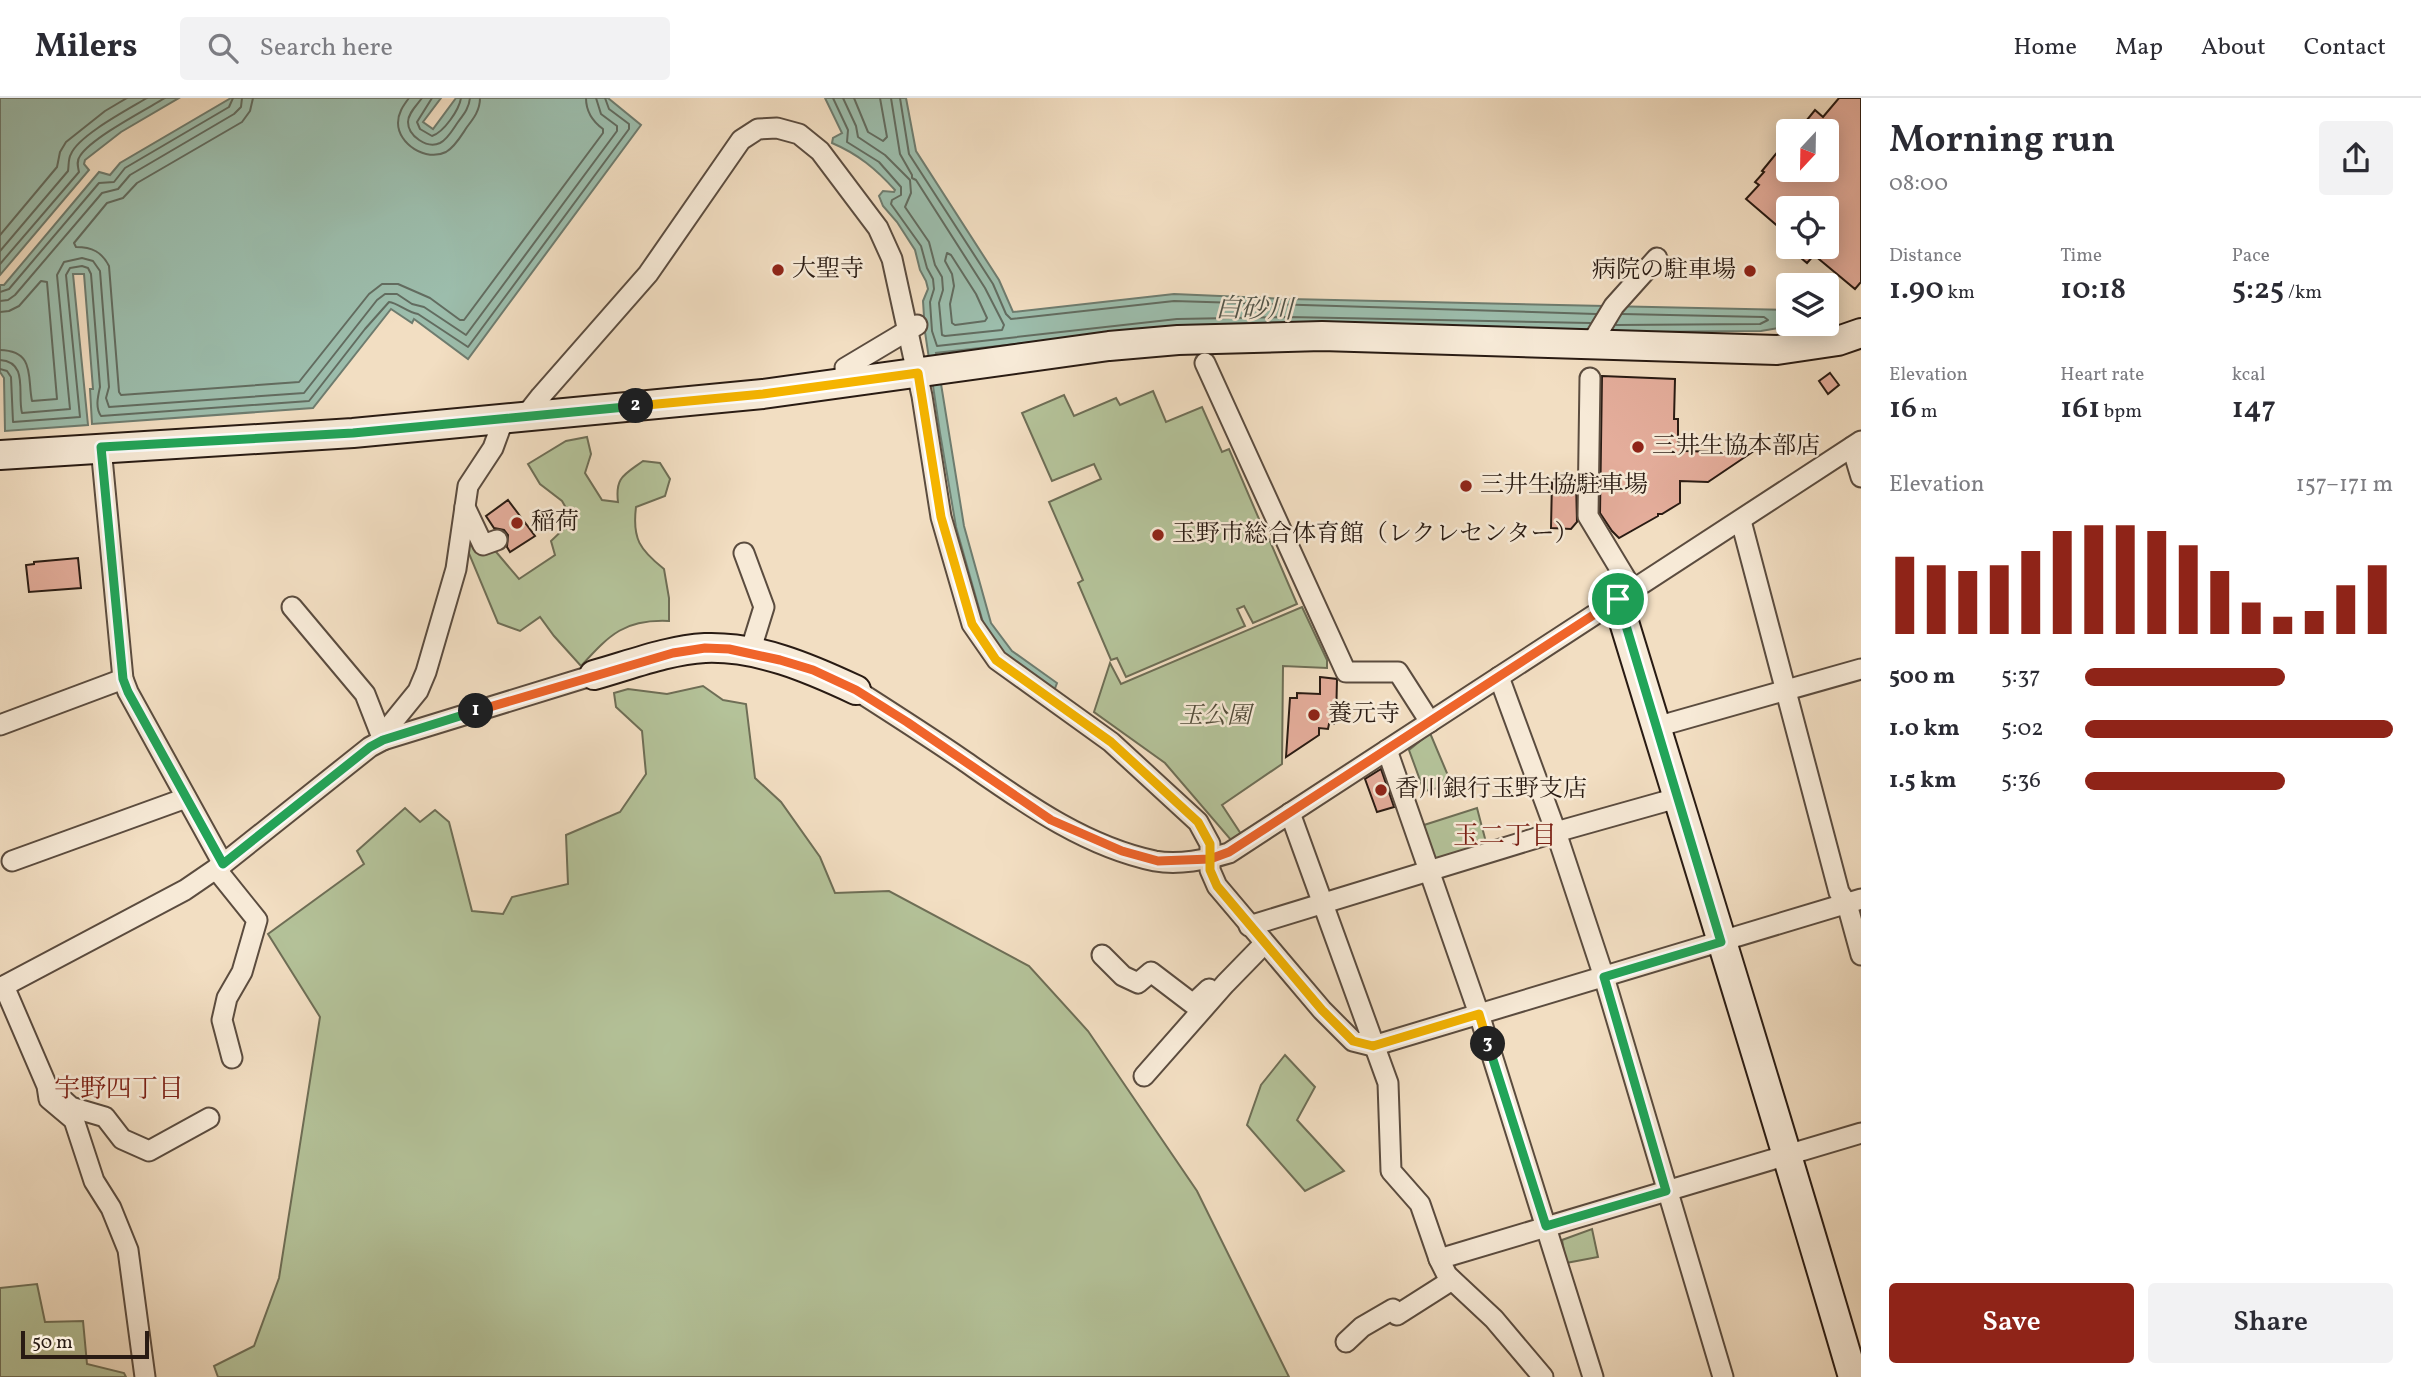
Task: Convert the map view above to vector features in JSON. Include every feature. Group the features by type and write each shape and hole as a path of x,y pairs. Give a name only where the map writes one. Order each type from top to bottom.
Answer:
{"street":[{"path":"383,740 392,723 418,691 426,672 456,569 468,486 515,416 541,396 648,274 741,140 758,129 777,128 799,134 820,151 878,228 892,259 929,371 941,517 972,624 982,641 996,660 1111,742 1198,822 1210,844 1210,870 1217,886 1264,944 1353,1041 1373,1046 1854,902"},
{"path":"1595,338 1614,306 1657,258"},
{"path":"847,384 845,368 913,327"},
{"path":"0,455 353,433 763,394 1109,346 1178,340 1322,336 1595,338 1777,349 1860,337"},
{"path":"1205,363 1346,672 1398,672 1430,722"},
{"path":"1590,378 1588,516 1625,594 1656,727 1788,1155 1853,1377"},
{"path":"145,1377 128,1250 111,1208 94,1181 74,1120 49,1100 47,1086 2,987 185,890 219,867 370,747 383,740 673,653 705,648 750,652 813,670 856,690 1051,820 1122,851 1158,861 1210,859 1229,852 1290,813 1856,444 1861,477"},
{"path":"101,447 123,679 186,797 219,867 257,920 242,972 227,998 222,1020 232,1058"},
{"path":"465,507 483,545 497,540"},
{"path":"1741,521 1839,892 1854,902 1861,955"},
{"path":"744,553 764,607 750,652"},
{"path":"292,607 365,694 383,740"},
{"path":"1656,727 1861,669"},
{"path":"1499,677 1556,832 1604,977 1723,1377"},
{"path":"0,725 123,679"},
{"path":"1387,750 1479,1014 1593,1377"},
{"path":"12,861 186,797"},
{"path":"1249,926 1677,798"},
{"path":"1290,813 1388,1083 1391,1171 1420,1204 1439,1259 1452,1280 1494,1319 1543,1377"},
{"path":"1144,1076 1264,944"},
{"path":"1102,955 1123,976 1138,983 1151,972 1193,1004 1212,987 1218,992"},
{"path":"47,1086 71,1107 105,1116 122,1139 149,1151 209,1118"},
{"path":"1439,1259 1861,1133"},
{"path":"1346,1342 1362,1327 1393,1309 1397,1315 1452,1280"}],"green space":[{"name":"玉野市総合体育館（レクレセンター）","path":"1153,391 1166,422 1202,407 1222,452 1229,449 1262,526 1251,531 1256,544 1269,539 1297,604 1253,623 1244,606 1237,609 1245,626 1126,677 1117,658 1111,660 1078,583 1083,580 1049,502 1101,479 1094,464 1052,481 1022,413 1064,395 1074,416 1116,398 1120,405"},
{"path":"587,437 591,454 585,473 602,500 618,502 618,487 622,477 643,461 660,463 670,479 665,496 636,507 635,518 640,543 649,556 664,569 669,598 669,621 641,623 619,631 581,666 540,617 520,631 498,623 465,544 468,527 492,547 519,579 555,555 551,541 573,520 562,501 540,484 528,464 566,441"},
{"name":"玉公園","path":"1302,607 1327,660 1327,668 1283,666 1282,764 1222,805 1241,834 1231,840 1165,763 1094,712 1110,663 1121,684"},
{"path":"703,686 723,700 746,704 755,778 781,802 820,857 835,893 889,891 1029,966 1088,1031 1197,1191 1289,1377 218,1377 214,1366 254,1346 279,1278 320,1017 268,934 364,864 357,851 405,808 420,822 435,810 449,822 472,911 503,914 512,897 568,884 566,835 620,812 646,774 642,731 616,707 614,693 628,689 667,694"},
{"path":"1430,733 1452,785 1424,791 1409,750"},
{"path":"1477,808 1487,846 1432,863 1421,826"},
{"path":"1285,1055 1315,1087 1297,1120 1344,1171 1305,1191 1247,1125 1261,1085"},
{"path":"1592,1229 1598,1257 1566,1263 1562,1240"},
{"path":"37,1284 45,1322 83,1321 87,1364 124,1373 126,1377 0,1377 0,1288"}],"water":[{"path":"0,98 179,98 121,132 85,160 84,164 89,170 0,275"},
{"path":"231,98 441,98 423,122 433,129 456,98 608,98 641,125 468,359 414,319 412,323 391,309 313,408 92,424 90,389 93,389 84,274 73,274 88,425 5,431 4,378 0,372 0,285 4,285 99,172 110,175 120,163"},
{"name":"白砂川","path":"825,98 906,98 916,151 999,280 1013,312 1174,294 1776,310 1776,328 1761,331 1621,332 1289,324 1177,326 936,353 964,526 991,623 1012,651 1057,683 1054,691 1006,657 984,626 956,527 940,433 925,332 923,301 928,289 926,281 915,250 883,206 879,196 883,191 895,190 866,163 832,143 833,138 842,133"}],"building":[{"path":"1839,98 1861,98 1861,282 1855,289 1839,273 1819,259 1839,259 1839,196 1776,196 1776,225 1746,199 1759,185 1755,182 1776,154 1776,182 1839,182 1839,119 1808,119 1815,110 1823,117"},
{"path":"1830,373 1839,385 1828,394 1819,381"},
{"name":"三井生協本部店","path":"1602,376 1675,379 1674,419 1678,419 1678,441 1685,451 1751,453 1708,482 1680,481 1680,503 1619,538 1600,513"},
{"path":"1552,480 1576,480 1577,522 1571,529 1551,528"},
{"path":"508,500 535,536 510,552 507,547 508,535 504,530 494,528 486,516"},
{"path":"78,558 81,588 29,592 26,565"},
{"name":"養元寺","path":"1320,677 1337,679 1336,721 1329,724 1328,729 1319,728 1319,735 1286,757 1290,698 1297,698 1297,693 1320,694"},
{"name":"香川銀行玉野支店","path":"1381,769 1394,807 1377,812 1365,779"}],"place":[{"name":"大聖寺","path":"778,270"},
{"name":"病院の駐車場","path":"1750,271"},
{"name":"三井生協本部店","path":"1638,447"},
{"name":"三井生協駐車場","path":"1466,486"},
{"name":"稲荷","path":"517,523"},
{"name":"玉野市総合体育館（レクレセンター）","path":"1158,535"},
{"name":"養元寺","path":"1314,715"},
{"name":"香川銀行玉野支店","path":"1381,790"}],"district":[{"name":"玉二丁目","path":"1505,837"},
{"name":"宇野四丁目","path":"119,1090"}],"route":[{"path":"1618,599 1229,852 1210,859 1158,861 1122,851 1051,820 856,690 813,670 780,660 750,652 705,648 673,653 594,675 383,740 370,747 223,864 123,679 101,447 353,433 763,394 918,373 941,517 972,624 982,641 996,660 1111,742 1198,822 1210,844 1210,859 1210,870 1217,886 1264,944 1353,1041 1373,1046 1479,1014 1546,1226 1666,1191 1604,977 1721,942 1618,599"}]}
